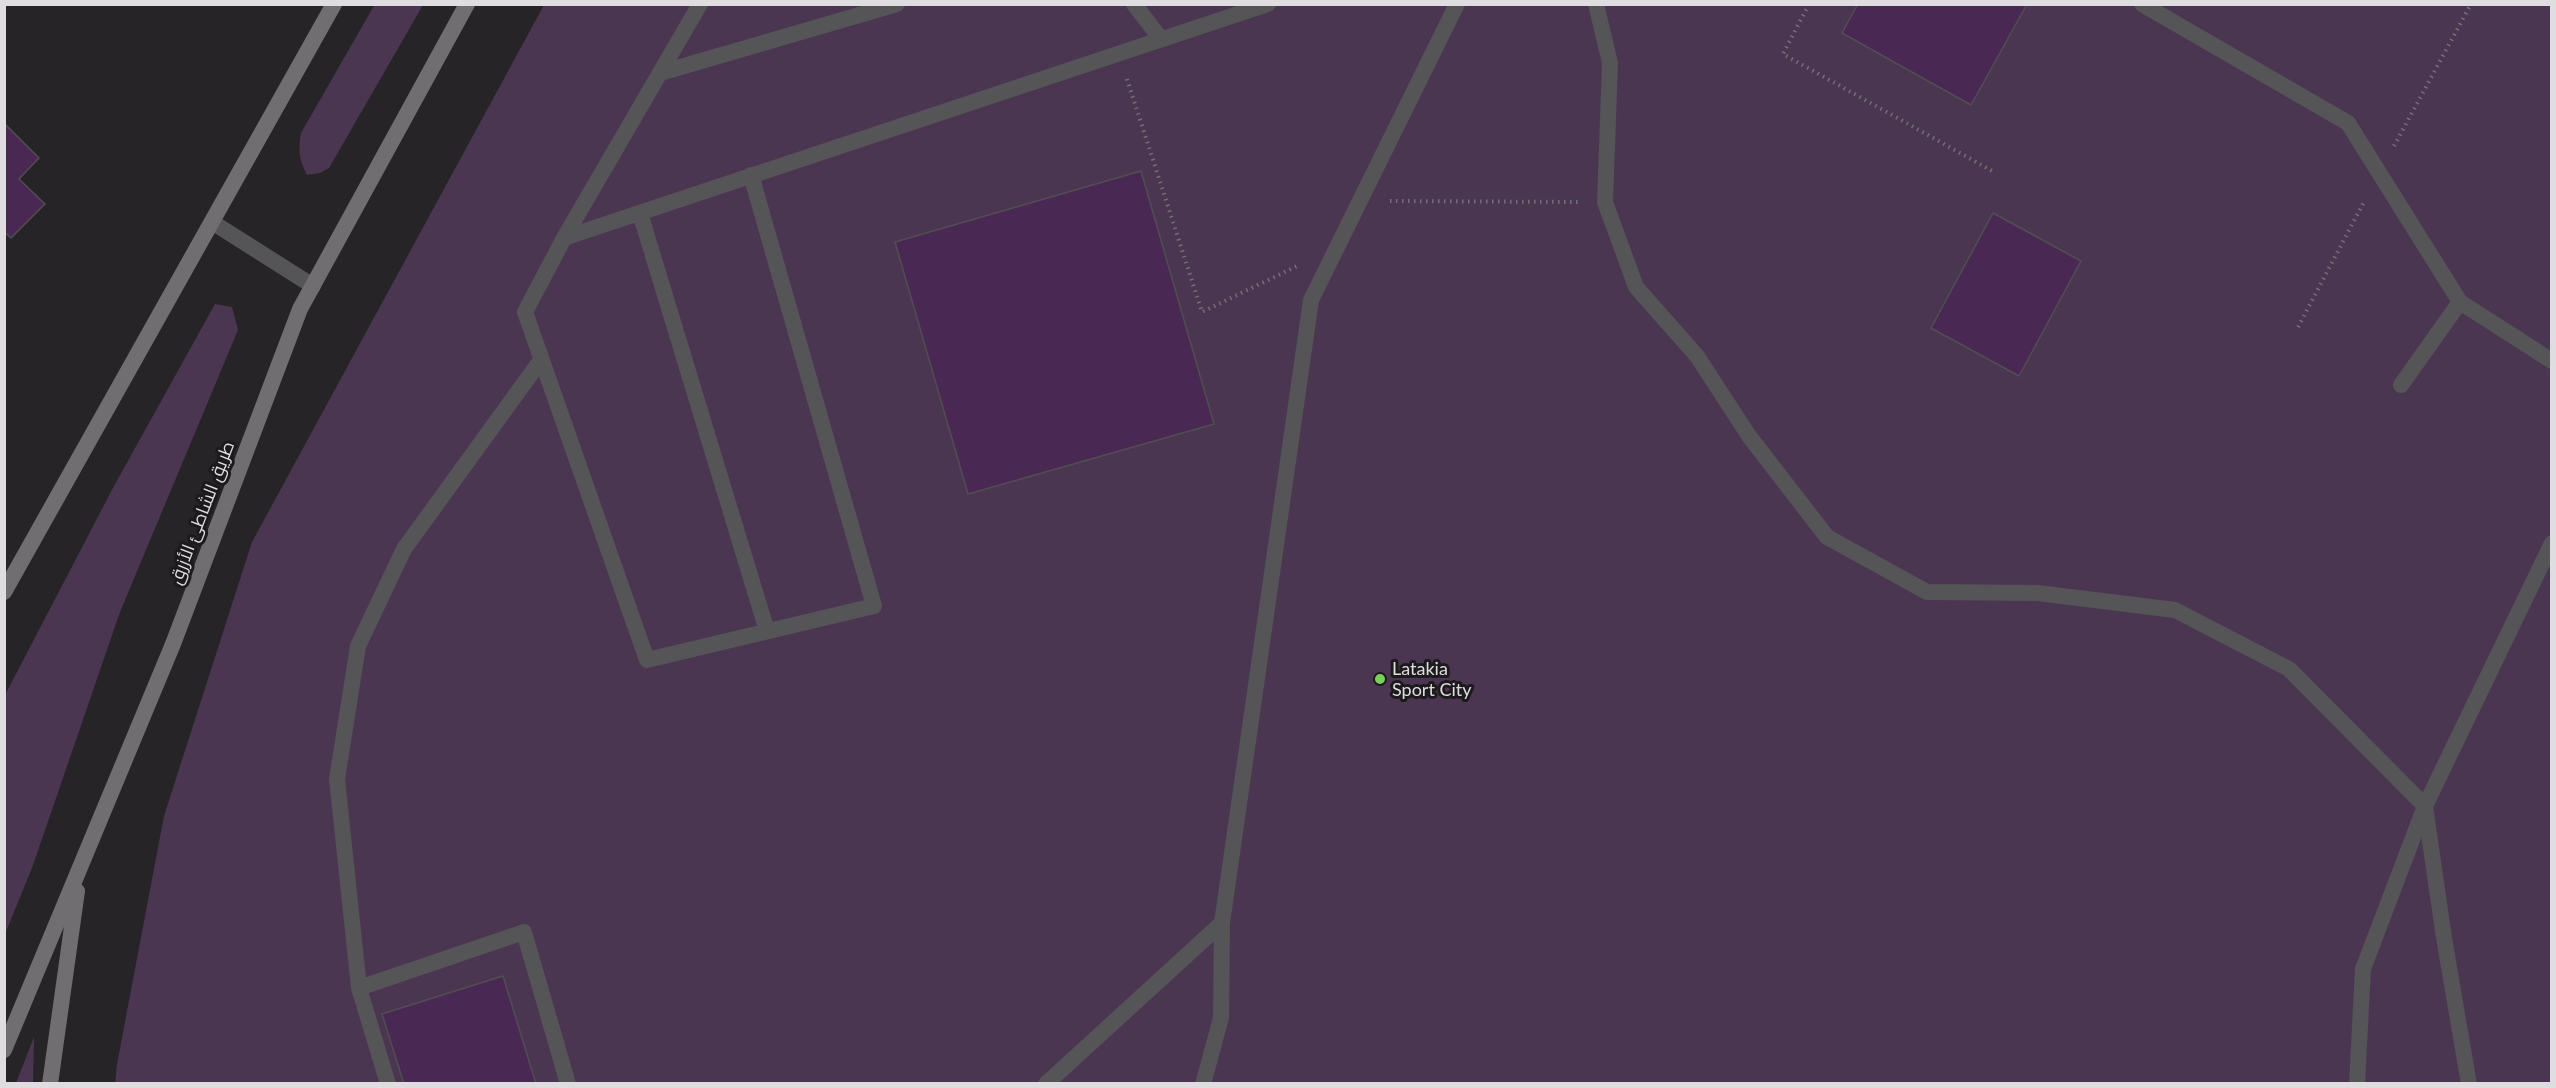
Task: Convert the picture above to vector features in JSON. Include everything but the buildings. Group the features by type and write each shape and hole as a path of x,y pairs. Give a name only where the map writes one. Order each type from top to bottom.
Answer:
{"main road":[{"path":"4,592 334,4"},
{"name":"طريق الشاطئ الأزرق","path":"4,1050 172,644 300,309 467,4"},
{"path":"50,1083 80,866"}],"street":[{"path":"700,4 564,238 525,312 647,660 874,606 751,175"},
{"path":"660,73 897,4"},
{"path":"1134,4 1161,39"},
{"path":"564,238 1268,4"},
{"path":"1203,1083 1221,1018 1222,923 1311,300 1457,4"},
{"path":"1596,4 1610,63 1605,202 1636,287 1697,356 1749,436 1827,537 1927,592 2038,593 2175,610 2289,669 2425,806 2444,938 2469,1083"},
{"path":"2142,4 2348,123 2460,302 2552,361"},
{"path":"640,213 767,631"},
{"path":"212,222 313,286"},
{"path":"2401,385 2460,302"},
{"path":"388,1083 358,988 337,779 358,646 404,549 541,360"},
{"path":"2357,1083 2363,969 2425,806 2552,543"},
{"path":"1046,1083 1222,923"},
{"path":"358,988 524,932 568,1083"}],"path":[{"path":"1809,4 1783,54 1994,172"},
{"path":"1119,53 1202,312 1337,246"},
{"path":"1360,201 1605,202"}],"shaded area":[{"path":"375,4 423,5 329,168 320,173 307,175 300,154 301,133"},
{"name":"Latakia Sport City","path":"544,5 2551,5 2551,1083 115,1084 164,816 252,542"},
{"path":"215,304 232,307 238,330 120,612 32,868 5,934 5,695 114,486"},
{"path":"34,1037 33,1083 16,1083"}],"place":[{"name":"Latakia Sport City","path":"1380,679"}]}
